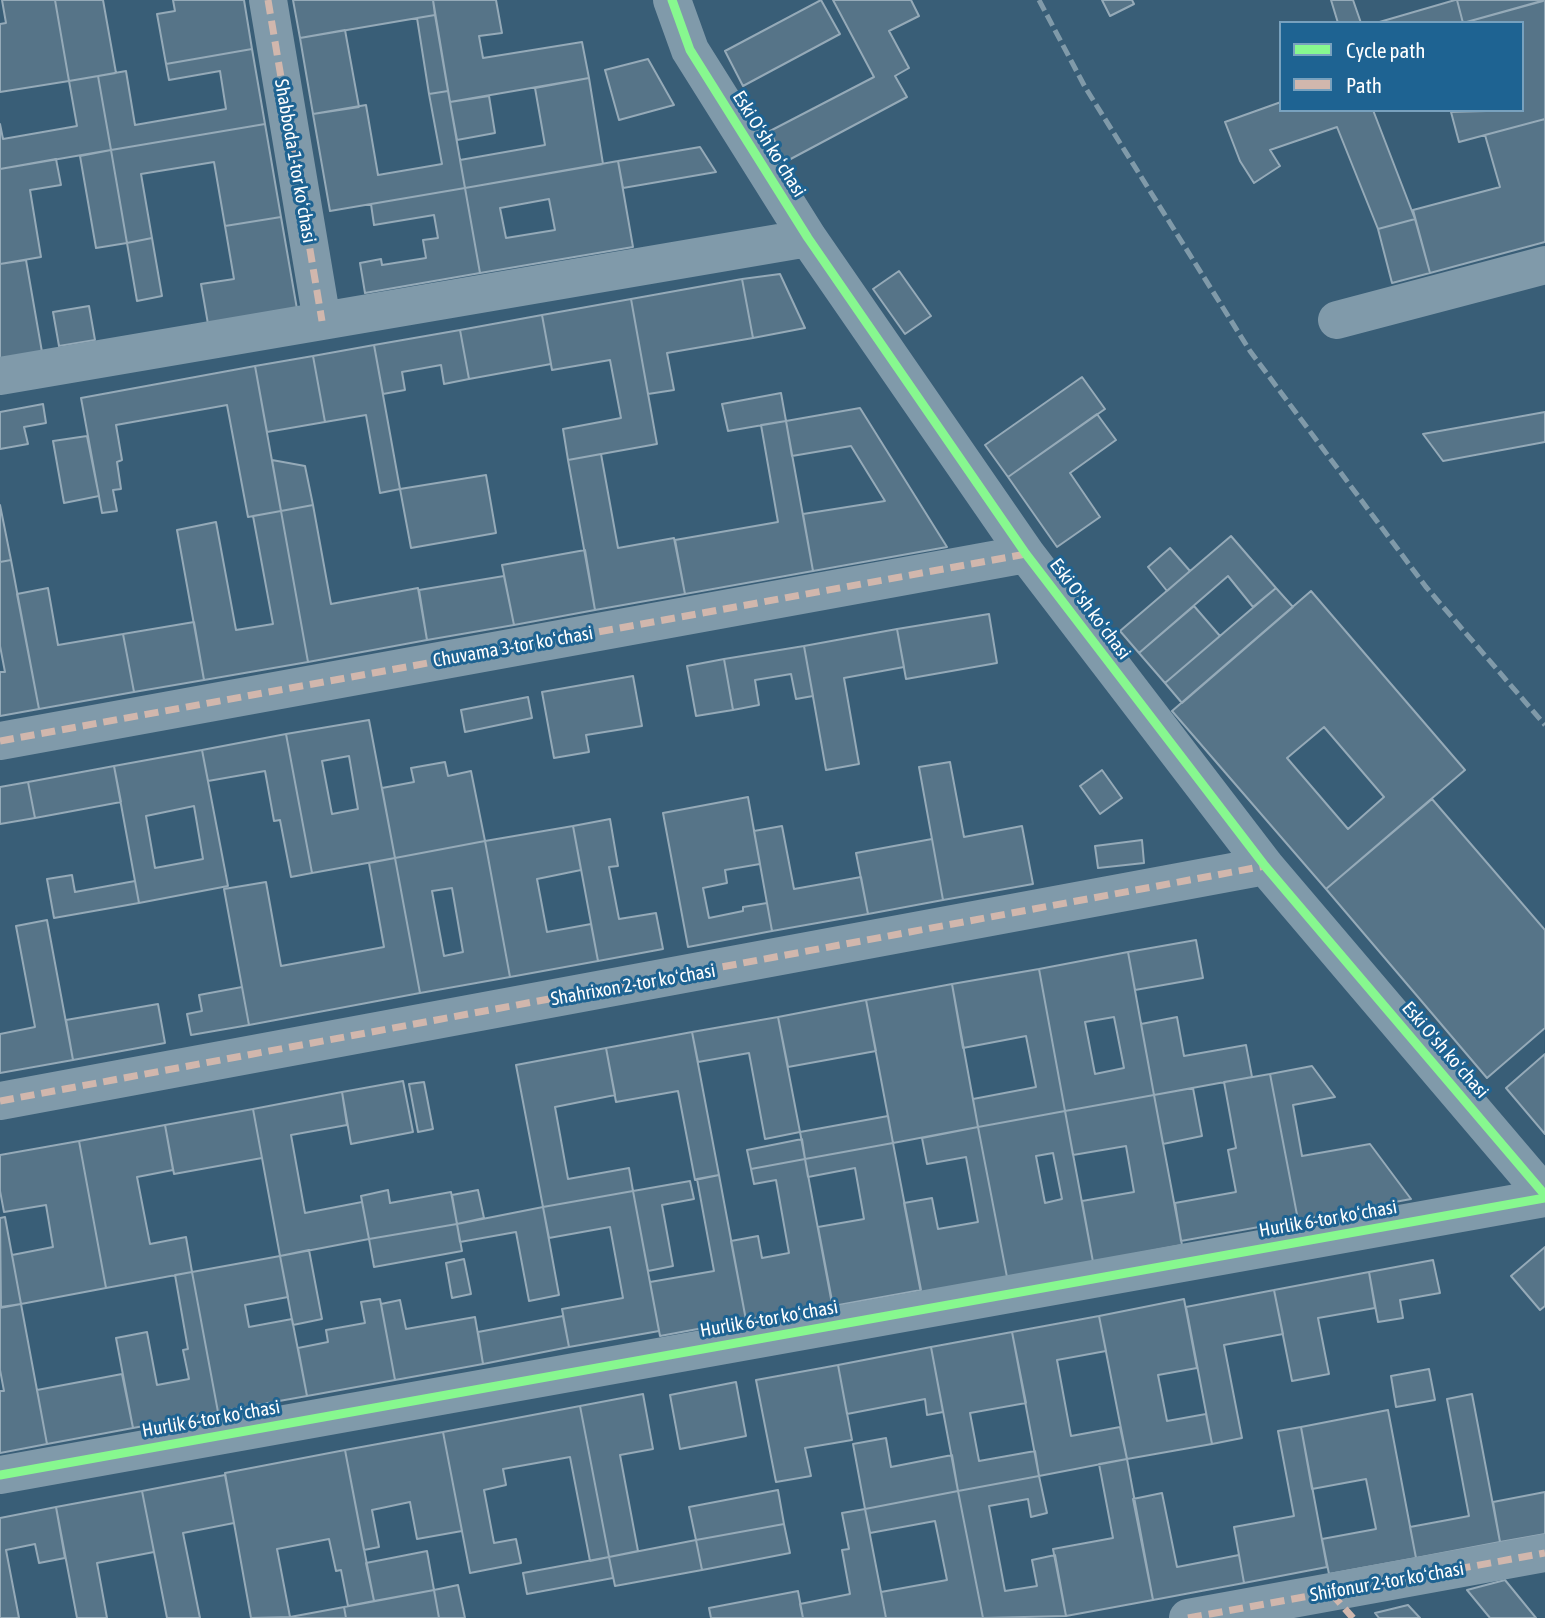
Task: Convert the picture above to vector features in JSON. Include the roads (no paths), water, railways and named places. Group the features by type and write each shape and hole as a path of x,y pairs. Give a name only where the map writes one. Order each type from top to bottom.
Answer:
{"street":[{"name":"Shabboda 1-tor koʻchasi","path":"268,0 322,321"},
{"name":"Eski Oʻsh koʻchasi","path":"672,0 690,50 808,238 1026,554 1265,866 1545,1196"},
{"path":"0,376 808,238"},
{"path":"1337,320 1545,265"},
{"name":"Chuvama 3-tor koʻchasi","path":"0,740 1026,554"},
{"name":"Shahrixon 2-tor koʻchasi","path":"0,1101 1265,866"},
{"name":"Hurlik 6-tor koʻchasi","path":"0,1475 1545,1196"},
{"name":"Shifonur 2-tor koʻchasi","path":"1188,1618 1342,1605 1545,1553"}],"railway":[{"path":"1039,0 1085,87 1250,351 1426,587 1545,725"}]}
